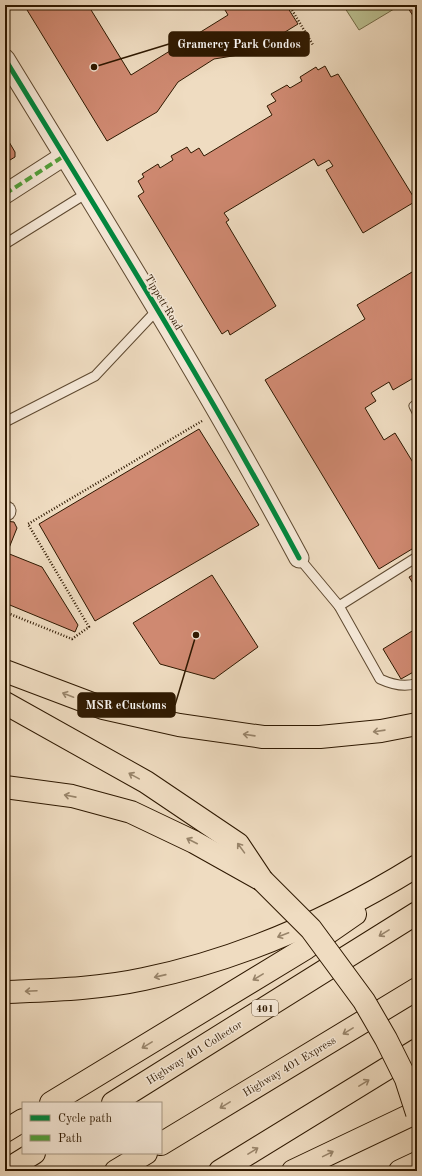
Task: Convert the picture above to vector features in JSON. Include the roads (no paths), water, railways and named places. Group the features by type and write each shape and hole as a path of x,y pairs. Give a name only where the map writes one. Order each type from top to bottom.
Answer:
{"highway":[{"path":"5,671 103,708 179,725 263,737 320,738 381,731 417,724"},
{"path":"5,703 146,782 238,844 262,880 311,929 364,1002 386,1039 406,1079 417,1112 293,1171"},
{"path":"5,787 72,796 131,812 194,842 262,880"},
{"path":"5,992 110,985 143,980 206,963 266,942 311,923 369,895 417,867"},
{"path":"53,1102 306,948 348,920 417,867"},
{"name":"Highway 401 Collector","path":"116,1102 417,913"},
{"name":"Highway 401 Express","path":"162,1143 417,989"},
{"path":"220,1171 417,1050"},
{"path":"5,1131 22,1121"},
{"path":"5,1171 32,1154"},
{"path":"116,1171 144,1154"},
{"path":"400,1171 417,1163"}],"street":[{"name":"Tippett Road","path":"6,63 87,193 257,477 299,558"},
{"path":"5,194 64,156"}],"lane":[{"path":"5,244 87,193"},
{"path":"5,422 95,376 157,310"},
{"path":"417,404 414,406 417,412"},
{"path":"339,606 417,557"},
{"path":"299,558 339,606 380,679 390,684 412,685 417,683"}],"place":[{"name":"Gramercy Park Condos","path":"94,67"},
{"name":"MSR eCustoms","path":"196,635"}]}
